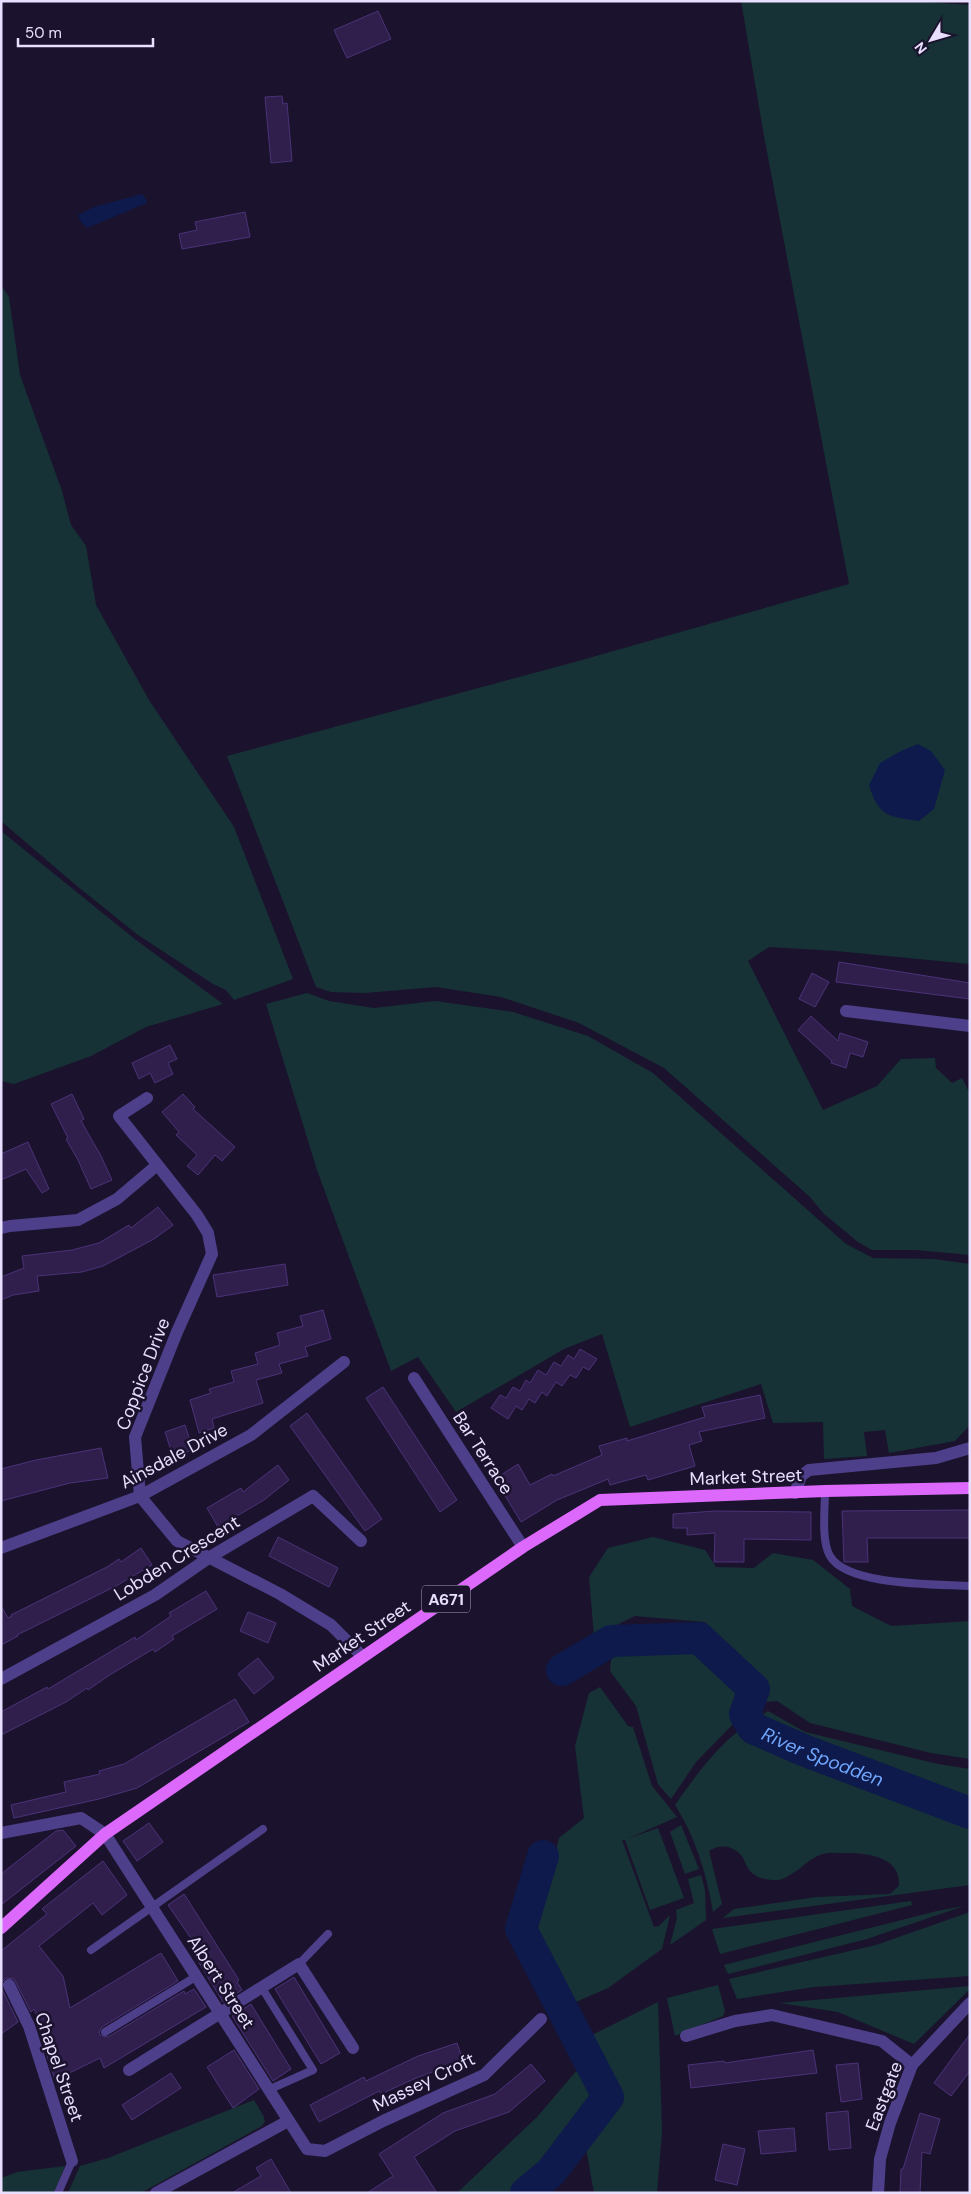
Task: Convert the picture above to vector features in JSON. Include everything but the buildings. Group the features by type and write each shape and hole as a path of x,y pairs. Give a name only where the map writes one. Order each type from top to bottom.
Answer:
{"main road":[{"name":"Market Street","path":"1,1928 106,1834 523,1547 600,1500 825,1491 970,1488"}],"street":[{"path":"846,1010 970,1026"},
{"name":"Coppice Drive","path":"140,1496 135,1437 177,1332 212,1254 208,1232 119,1116 147,1098"},
{"path":"1,1228 78,1220 117,1199 156,1166"},
{"name":"Ainsdale Drive","path":"1,1548 140,1496 251,1435 344,1362"},
{"name":"Bar Terrace","path":"414,1378 523,1547"},
{"path":"795,1493 801,1476 810,1470 936,1458 970,1448"},
{"path":"140,1496 177,1541 210,1557 331,1625 362,1656"},
{"name":"Lobden Crescent","path":"1,1679 155,1595 210,1557 313,1496 361,1542"},
{"path":"1,1833 82,1818 106,1834"},
{"name":"Albert Street","path":"106,1834 307,2149"},
{"path":"128,2070 222,2014 299,1964 354,2048"},
{"name":"Chapel Street","path":"9,1985 30,2026 72,2161"},
{"name":"Eastgate","path":"878,2193 880,2159 912,2064 970,2003"},
{"path":"686,2036 735,2021 772,2016 882,2041 912,2064"},
{"name":"Massey Croft","path":"307,2149 325,2151 383,2120 484,2075 541,2019"},
{"path":"156,2193 288,2121"}],"lane":[{"path":"825,1491 825,1545 829,1556 835,1564 846,1571 875,1580 970,1586"},
{"path":"91,1950 263,1830"},
{"path":"299,1964 328,1934"},
{"path":"105,2032 197,1976"},
{"path":"262,1988 313,2070 268,2090"},
{"path":"58,2193 72,2161"}],"green space":[{"path":"741,1 913,1 970,5 970,964 836,951 769,947 748,961 823,1110 877,1086 901,1059 935,1058 936,1068 952,1083 962,1078 970,1094 970,1255 916,1250 872,1250 858,1242 824,1214 810,1197 664,1068 579,1023 501,997 436,987 365,993 331,992 316,987 227,756 575,662 849,584 764,136"},
{"path":"1,285 9,297 20,375 62,491 71,525 86,546 96,605 149,700 234,827 293,979 234,1000 226,990 213,984 138,935 1,821"},
{"path":"1,831 136,940 223,1004 146,1027 91,1056 14,1084 1,1081"},
{"path":"307,993 329,1001 374,1008 435,1001 513,1012 588,1036 653,1073 846,1244 873,1258 934,1259 970,1264 970,1425 955,1441 889,1453 885,1430 864,1432 867,1456 824,1459 823,1422 773,1423 761,1384 630,1427 602,1334 564,1349 456,1412 418,1357 391,1371 317,1170 266,1004"},
{"path":"653,1537 705,1550 716,1567 754,1568 773,1553 813,1560 850,1589 852,1606 891,1626 970,1621 970,1759 931,1753 810,1723 777,1701 761,1702 758,1685 705,1622 635,1616 594,1636 589,1577 608,1548"},
{"path":"612,1650 692,1650 747,1690 736,1721 696,1762 671,1799 658,1784 636,1706 610,1671"},
{"path":"600,1687 628,1726 633,1727 652,1786 677,1817 627,1839 658,1828 684,1898 650,1910 625,1840 622,1840 654,1927 659,1926 670,1915 662,1949 608,1988 569,2005 536,1937 559,1838 584,1818 575,1746 589,1693"},
{"path":"768,1711 805,1732 938,1764 970,1769 970,1806 791,1741 756,1725 753,1721"},
{"path":"742,1728 751,1738 970,1820 970,1885 723,1918 734,1909 817,1897 890,1894 899,1886 898,1876 894,1868 888,1862 871,1855 825,1853 812,1859 782,1879 770,1880 752,1873 737,1851 721,1846 709,1851 722,1904 713,1912 699,1856 689,1830 675,1805 714,1754"},
{"path":"681,1825 699,1869 685,1874 670,1832"},
{"path":"701,1875 705,1890 706,1920 670,1945 677,1918 676,1910 694,1903 688,1879"},
{"path":"911,1901 912,1905 720,1954 712,1929"},
{"path":"964,1906 867,1939 728,1974 724,1965 937,1911"},
{"path":"970,1912 970,1976 814,1987 737,1999 729,1979 876,1945"},
{"path":"718,1985 725,2011 723,2016 675,2036 667,1998"},
{"path":"970,1986 970,1989 914,2044 838,2012 780,2003"},
{"path":"658,2002 662,2131 657,2193 594,2193 585,2143 618,2101 588,2037"},
{"path":"573,2043 601,2098 547,2166 515,2193 457,2193 537,2117 578,2069 566,2044"},
{"path":"254,2100 265,2121 262,2126 141,2193 68,2193 80,2166 108,2158"},
{"path":"65,2166 54,2193 1,2193 1,2178 17,2172"}],"water":[{"path":"142,194 147,203 87,228 81,222 78,215 94,207"},
{"path":"918,744 931,751 945,770 934,809 919,821 900,818 886,813 876,803 869,785 880,763"}],"waterway":[{"name":"River Spodden","path":"562,1670 611,1641 699,1638 754,1689 745,1714 753,1728 803,1750 970,1813"},
{"name":"River Spodden","path":"526,2193 551,2172 608,2097 521,1929 543,1856"}]}
